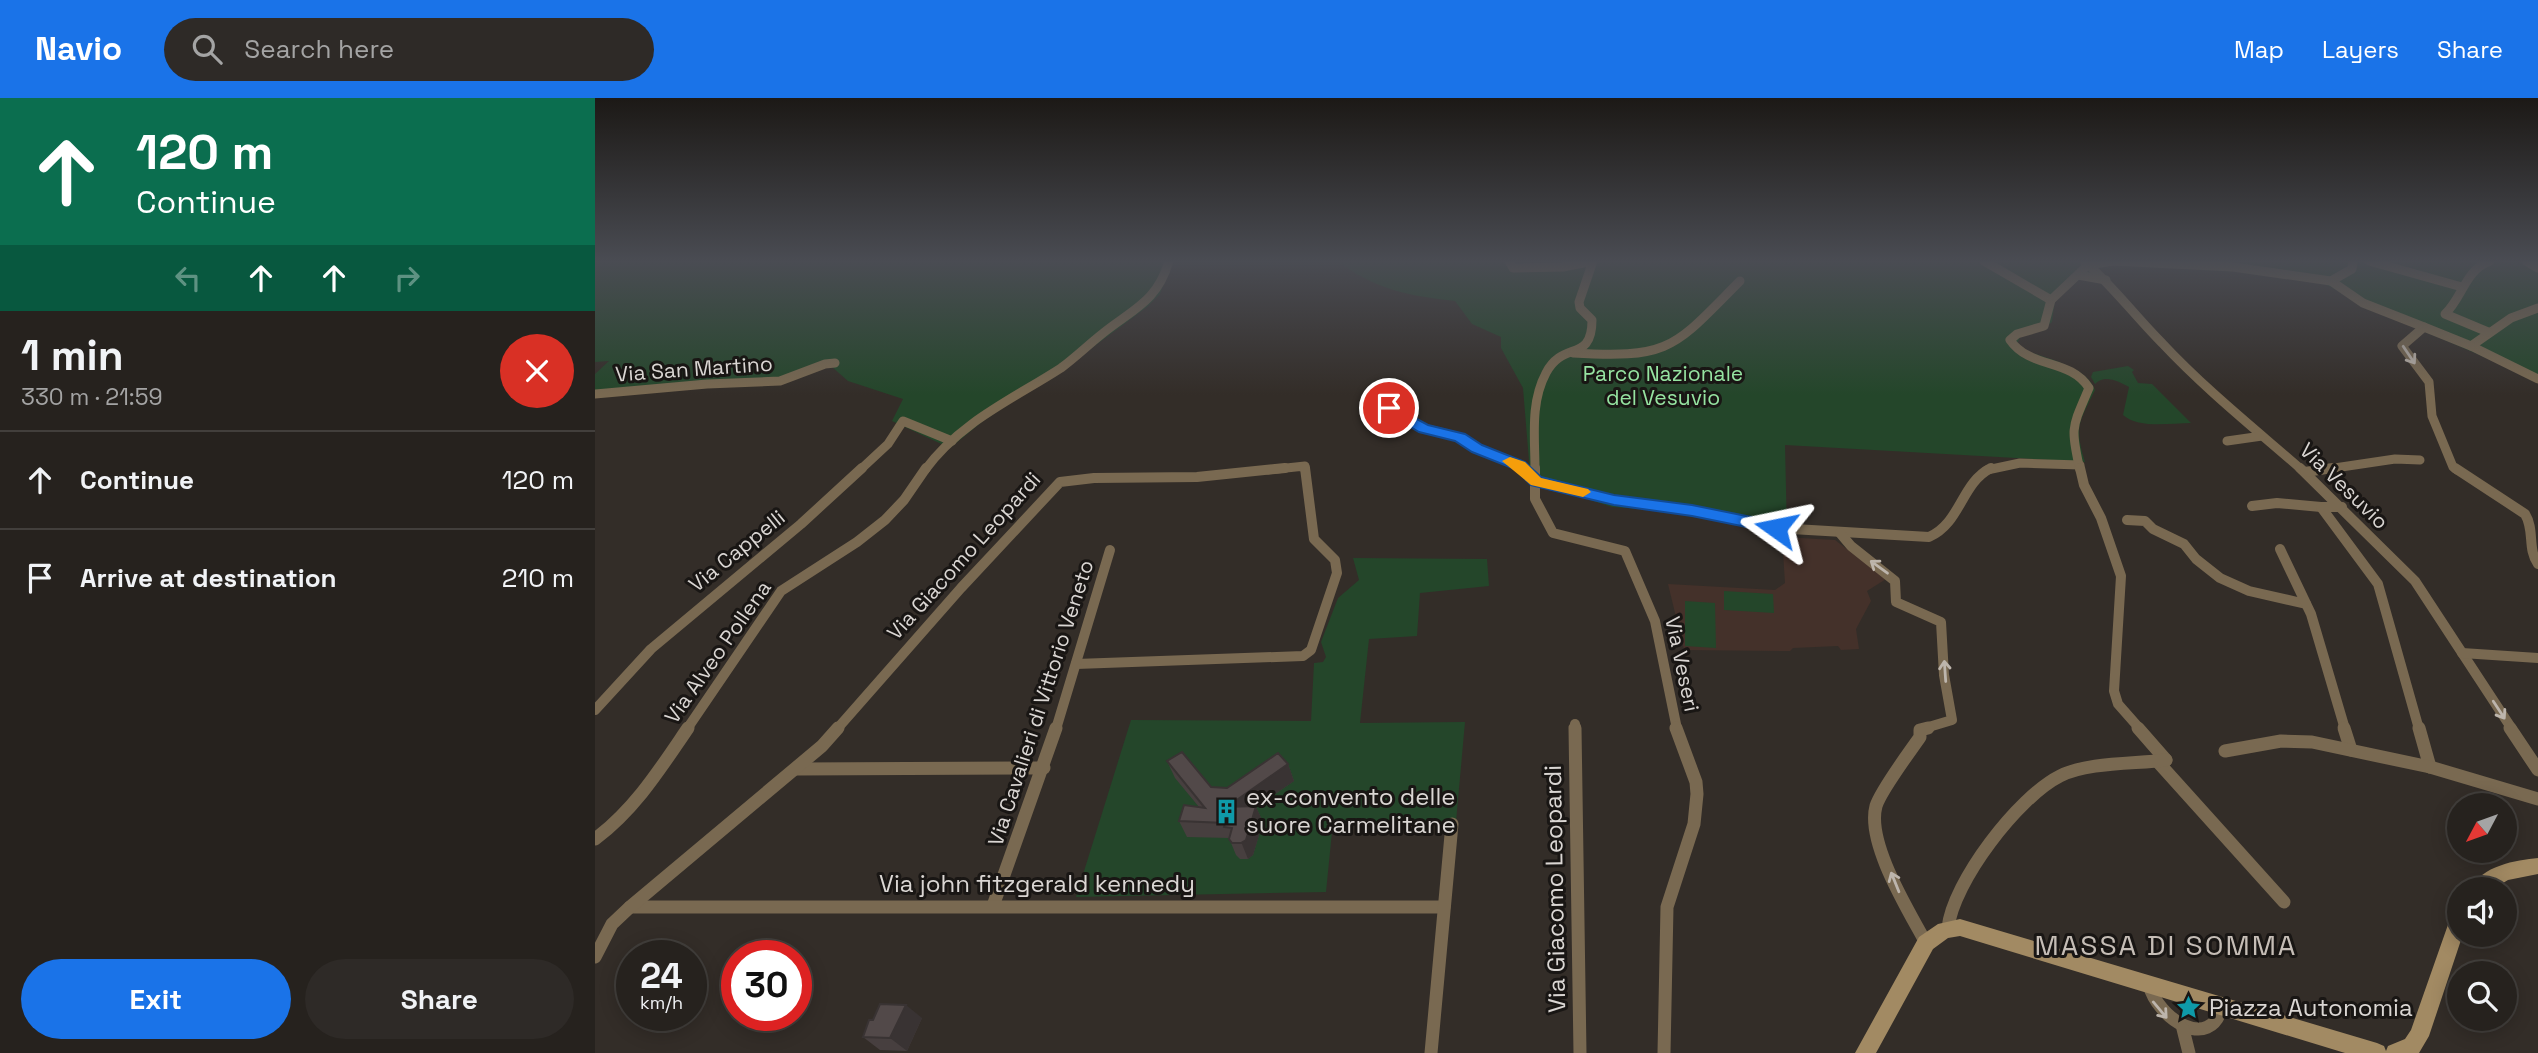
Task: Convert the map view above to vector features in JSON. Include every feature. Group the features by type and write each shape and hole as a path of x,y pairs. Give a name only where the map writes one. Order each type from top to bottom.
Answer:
{"street":[{"name":"Via Alveo Pollena","path":"595,839 618,822 642,795 781,591 814,567 869,534 898,507 942,448 992,411 1076,357 1101,335 1144,306"},
{"name":"Via Veseri","path":"1580,306 1591,320 1592,338 1587,345 1566,353 1547,371 1535,402 1535,499 1553,533 1625,551 1655,621 1673,718 1696,782 1694,824 1667,906 1664,1053"},
{"path":"1566,353 1649,353 1662,349 1680,340 1716,306"},
{"path":"2050,306 2044,326 2017,334 2010,340 2022,356 2071,371 2087,382 2089,388 2073,426 2072,436 2084,485 2114,552 2121,576 2114,691 2118,704 2161,761 2284,902"},
{"name":"Via Vesuvio","path":"2128,306 2161,343 2305,472 2415,581 2538,770"},
{"path":"2366,306 2471,346 2538,379"},
{"path":"2454,306 2445,314 2488,332"},
{"path":"2471,346 2488,332 2526,310 2538,308"},
{"path":"2424,327 2402,346 2429,382 2432,416 2449,460 2453,467 2525,513 2531,520 2533,530 2530,550 2538,564"},
{"name":"Via San Martino","path":"595,394 706,384 780,381 825,364 835,363"},
{"path":"1369,403 1389,408 1424,429 1460,437 1477,449 1520,466 1537,481 1614,500 1692,510 1776,528 1916,538 1935,535 1949,526 1974,483 1988,469 2008,465 2080,466"},
{"name":"Via Cappelli","path":"595,710 651,649 801,524 888,444 902,421 951,441"},
{"path":"2227,441 2262,436"},
{"path":"2305,472 2395,459 2420,460"},
{"name":"Via Giacomo Leopardi","path":"595,957 613,924 630,907 822,746 961,588 1060,482 1094,478 1197,477 1305,466 1314,538 1335,560 1337,573 1311,650 1303,656 1076,664"},
{"path":"2252,506 2277,503 2341,507"},
{"path":"2321,507 2378,584 2430,767"},
{"path":"2127,520 2145,521 2153,529 2180,541 2205,567 2235,585 2249,591 2306,604"},
{"path":"1840,533 1851,547 1895,581 1896,601 1901,607 1936,617 1941,622 1944,675 1952,720 1920,730 1920,737 1876,805 1873,816 1876,834 1895,882 1926,943"},
{"name":"Via Cavalieri di Vittorio Veneto","path":"993,906 1044,768 1110,550"},
{"path":"2280,550 2306,604 2351,750"},
{"path":"2462,653 2538,657"},
{"name":"Via Giacomo Leopardi","path":"1575,724 1580,1053"},
{"path":"2225,751 2281,741 2312,742 2430,767 2538,799"},
{"path":"1948,928 1947,914 1984,850 2026,800 2060,774 2161,761"},
{"path":"797,769 1044,768"},
{"path":"1431,1053 1451,824"},
{"path":"2498,877 2538,866"},
{"name":"Via john fitzgerald kennedy","path":"630,907 1444,906"},
{"path":"1865,1053 1926,943 1948,928 1966,929 2377,1053"},
{"path":"2404,1052 2419,1036 2449,947"},
{"path":"2149,984 2151,999 2159,1010 2183,1029 2202,1032 2217,1026 2222,1018 2222,1006"},
{"path":"2183,1029 2189,1053"}],"shaded area":[{"path":"1782,537 1835,540 1886,579 1867,591 1871,601 1856,629 1859,649 1841,650 1838,646 1793,648 1790,651 1684,650 1668,584 1775,590 1785,583"}],"green space":[{"path":"595,306 1148,306 1081,356 983,421 950,448 892,421 903,399 848,381 831,366 788,381 595,396 595,374 609,361 595,362"},
{"name":"Parco Nazionale del Vesuvio","path":"1458,306 2054,306 2052,322 2043,329 2021,335 2017,344 2018,348 2073,369 2083,375 2095,390 2082,418 2079,432 2085,462 1785,445 1787,534 1683,512 1612,507 1556,489 1530,473 1523,388 1501,348 1501,337 1472,324"},
{"name":"Parco Nazionale del Vesuvio","path":"2366,306 2538,306 2538,380"},
{"path":"2128,366 2134,370 2132,372 2138,383 2152,384 2191,423 2146,424 2123,415 2129,387 2107,379 2095,384 2091,377 2093,372"},
{"path":"1353,558 1487,559 1489,586 1420,593 1417,636 1369,639 1360,723 1465,722 1456,822 1333,822 1326,892 1076,897 1131,720 1311,721 1314,663 1323,662 1326,657 1321,642 1338,598 1359,580"},
{"path":"1724,591 1773,594 1774,613 1724,610"},
{"path":"1685,601 1715,603 1716,648 1685,646"}],"building":[{"path":"1182,752 1211,787 1227,788 1278,753 1288,764 1227,807 1256,806 1246,840 1232,843 1229,839 1232,828 1224,827 1225,823 1179,821 1184,805 1205,808 1167,761"},
{"path":"880,1004 906,1005 890,1038 863,1037 869,1020 873,1020"}],"slow traffic":[{"path":"1510,461 1537,481 1583,492"}],"place":[{"name":"ex-convento delle suore Carmelitane","path":"1226,811"},
{"name":"Piazza Autonomia","path":"2189,1008"}],"district":[{"name":"MASSA DI SOMMA","path":"2166,945"}],"route":[{"path":"1389,408 1424,429 1460,437 1477,449 1520,466 1537,481 1614,500 1692,510 1776,528"}]}
